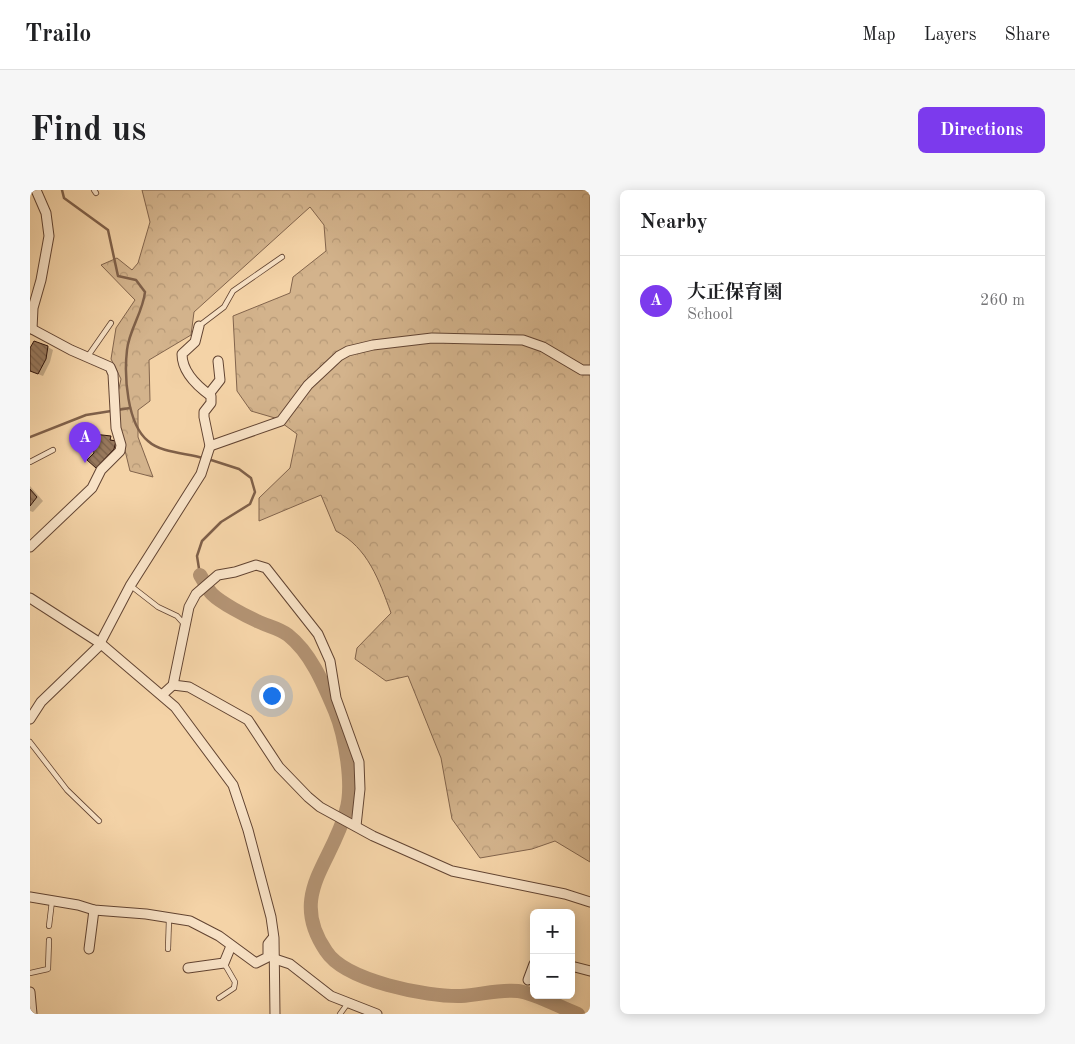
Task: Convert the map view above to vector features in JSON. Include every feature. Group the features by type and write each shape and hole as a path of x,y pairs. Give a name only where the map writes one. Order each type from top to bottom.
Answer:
{"street":[{"path":"30,547 92,488 101,470 120,451 121,445 116,428 113,374 110,366 71,350 31,328 33,308 41,280 49,236 46,213 36,190"},
{"path":"30,719 41,702 100,643 130,586 174,520 204,466 209,450 204,412 212,403 209,394 195,384 182,364 182,354 195,342 199,326"},
{"path":"209,450 281,421 308,385 339,356 348,351 373,345 432,338 523,340 543,347 582,370 590,370"},
{"path":"209,394 220,380 218,361"},
{"path":"162,695 173,685 189,607 196,594 214,578 261,565 272,574 318,634 330,661 339,709 359,762 360,789 354,825"},
{"path":"30,598 100,643 162,695 184,718 237,792 269,907 274,938 275,1014"},
{"path":"173,685 189,686 248,720 279,767 308,797 331,813 373,836 452,871 564,894 590,902"},
{"path":"30,897 78,904 94,910 146,914 198,924 256,963 268,957 268,944 274,938"},
{"path":"89,949 94,910"},
{"path":"188,968 224,963 231,946"},
{"path":"274,959 290,964 331,996 377,1014"},
{"path":"575,967 590,971"},
{"path":"528,980 530,975"},
{"path":"30,992 32,1014"}],"lane":[{"path":"199,326 224,306 233,291 282,257"},
{"path":"88,356 111,323"},
{"path":"30,462 53,450"},
{"path":"130,586 158,608 177,616 186,627"},
{"path":"30,742 67,790 100,821"},
{"path":"49,926 52,901"},
{"path":"168,949 169,919"},
{"path":"30,972 48,969 49,940"},
{"path":"49,947 56,948"},
{"path":"219,998 234,988 234,982 224,963"},
{"path":"340,1014 349,1002"}],"green space":[{"path":"142,190 590,190 590,862 555,841 532,849 480,858 452,819 441,758 408,676 386,681 355,659 357,648 391,613 371,566 356,546 336,531 321,495 259,521 259,498 290,468 297,434 275,418 251,411 237,391 233,316 290,293 293,277 326,251 324,225 310,207 194,312 191,335 149,360 150,401 138,410 138,437 153,477 130,471 120,430 117,397 121,379 111,359 116,328 135,300 101,265 117,258 132,270 138,263 150,222"}],"building":[{"path":"34,341 48,346 46,359 38,374 30,371 30,348"},
{"path":"85,433 111,436 110,440 116,441 114,449 96,468 87,460 94,453 93,448 83,447"},
{"path":"30,489 37,497 30,506"}],"waterway":[{"path":"62,190 64,198 108,230 118,276 136,280 145,292 142,307 128,343 126,361 128,399 135,423 141,433 153,445 203,458"},
{"path":"30,437 86,415 130,408"},
{"path":"200,575 197,556 202,541 221,522 250,504 255,492 251,478 239,469 208,459"},
{"path":"200,575 216,598 252,619 288,635 296,642 316,670 339,721 349,775 348,801 339,830 316,880 312,896 311,913 315,931 326,951 336,962 350,971 388,985 446,996 504,991 525,992 578,1014"}],"place":[{"name":"大正保育園","path":"85,463"}]}
